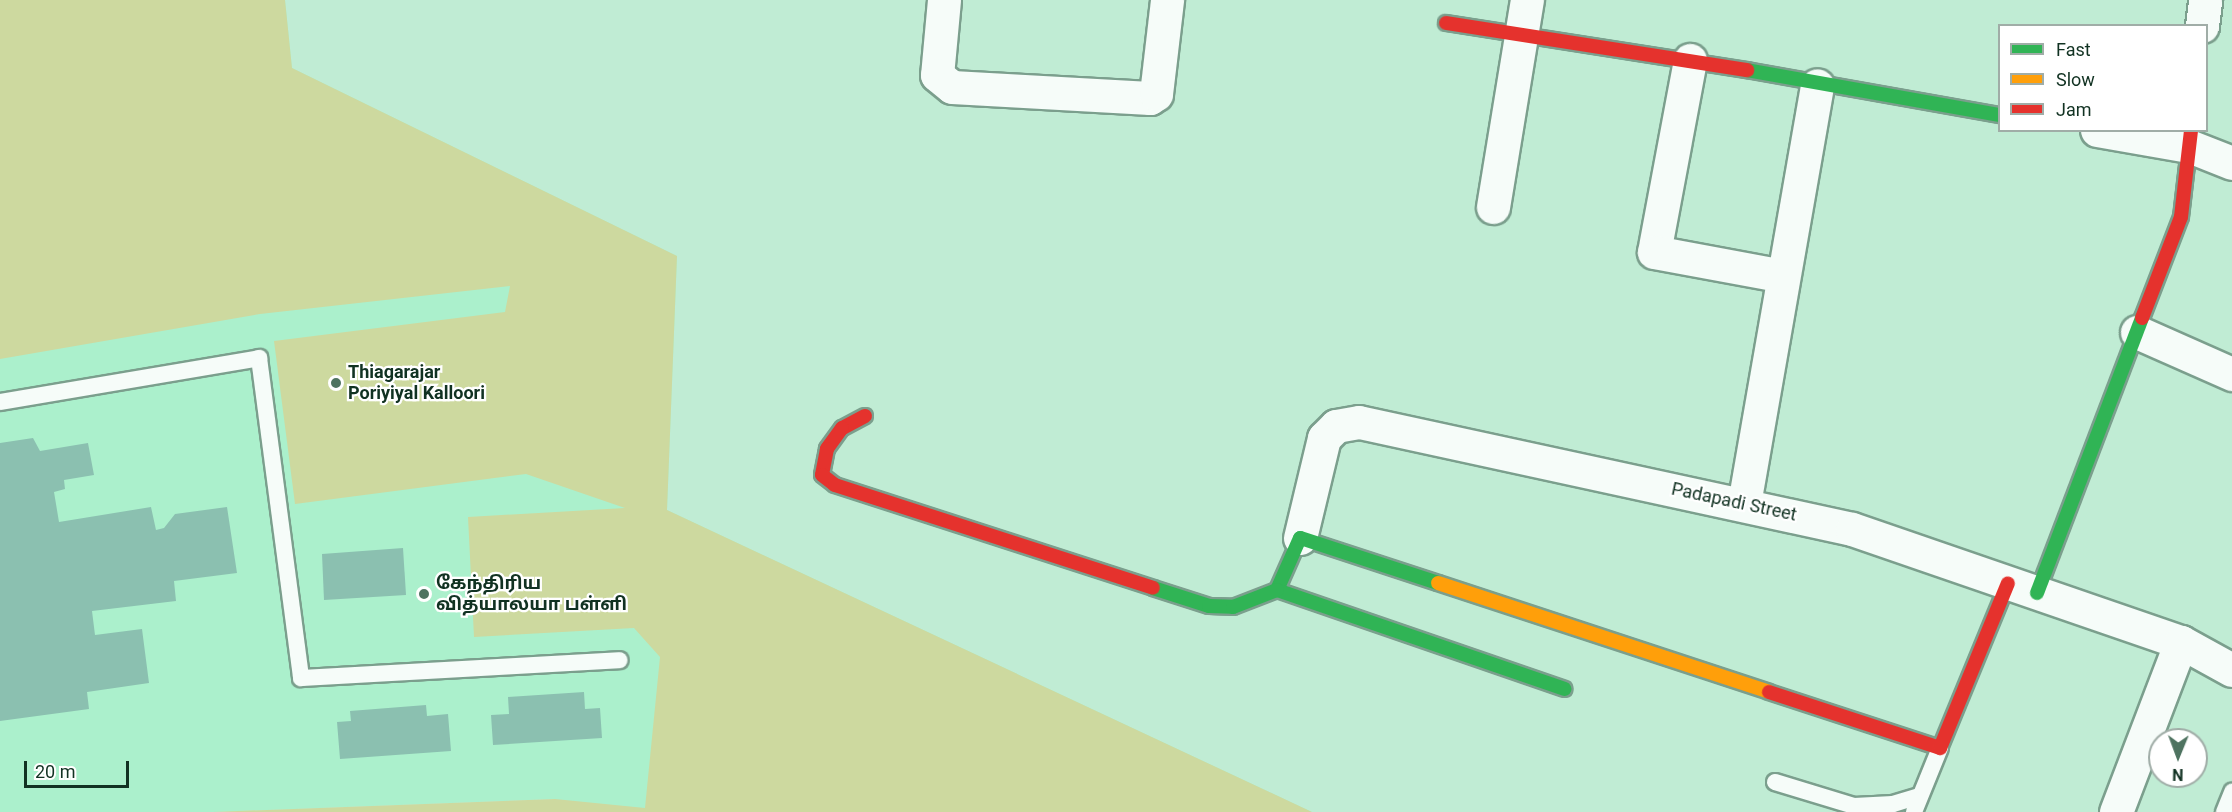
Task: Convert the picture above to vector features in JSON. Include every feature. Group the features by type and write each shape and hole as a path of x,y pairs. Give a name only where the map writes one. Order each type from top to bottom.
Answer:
{"street":[{"path":"944,0 937,75 952,87 1150,98 1156,94 1167,0"},
{"path":"1493,207 1527,0"},
{"path":"2202,24 2205,0"},
{"path":"1446,23 1690,60 1817,85 1998,115"},
{"path":"1690,60 1654,252 1783,276"},
{"path":"1744,504 1817,85"},
{"path":"2120,132 2190,138 2232,163"},
{"path":"865,416 842,428 827,449 822,475 835,485 1209,606 1233,607 1254,602 1277,590 1300,538 1940,748 2022,588 2137,332 2181,218 2190,138"},
{"path":"2137,332 2232,374"},
{"name":"Padapadi Street","path":"1300,538 1324,438 1336,426 1359,422 1852,529 2181,642 2232,670"},
{"path":"1277,590 1563,689"},
{"path":"2116,812 2181,642"}],"lane":[{"path":"0,402 260,358 301,678 619,660"},
{"path":"1775,782 1854,806 1917,804 1940,748"},
{"path":"2223,812 2232,792"}],"shaded area":[{"name":"Thiagarajar Poriyiyal Kalloori","path":"0,0 285,0 292,68 677,256 667,510 1312,812 560,812 554,799 213,812 0,812"},
{"path":"0,0 285,0 292,68 677,256 667,510 1312,812 213,812 555,799 645,808 660,657 634,628 474,637 468,517 625,508 526,474 295,504 274,341 505,312 510,286 260,314 0,359"}],"building":[{"path":"33,438 40,451 88,443 94,475 64,480 65,489 54,492 59,522 151,507 156,530 164,528 175,514 227,507 237,573 174,581 176,601 92,611 95,635 142,629 149,683 87,692 89,709 0,721 0,443"},
{"path":"403,548 406,595 324,600 322,554"},
{"path":"584,692 585,709 600,708 602,738 493,745 491,715 509,714 508,697"},
{"path":"426,705 427,716 448,714 451,751 340,759 337,722 351,721 350,711"}],"traffic: fast":[{"path":"1747,70 1998,115"},
{"path":"2037,593 2142,318"},
{"path":"1438,583 1300,538 1277,590 1564,689"},
{"path":"1153,588 1209,606 1233,607 1277,590"}],"traffic: slow":[{"path":"1438,583 1769,692"}],"traffic: jam":[{"path":"1446,23 1747,70"},
{"path":"2142,318 2181,217 2191,132"},
{"path":"865,416 842,428 827,449 822,475 835,485 1153,588"},
{"path":"1769,692 1940,748 2008,583"}],"place":[{"name":"Thiagarajar Poriyiyal Kalloori","path":"336,383"},
{"name":"கேந்திரிய வித்யாலயா பள்ளி","path":"424,594"}]}
